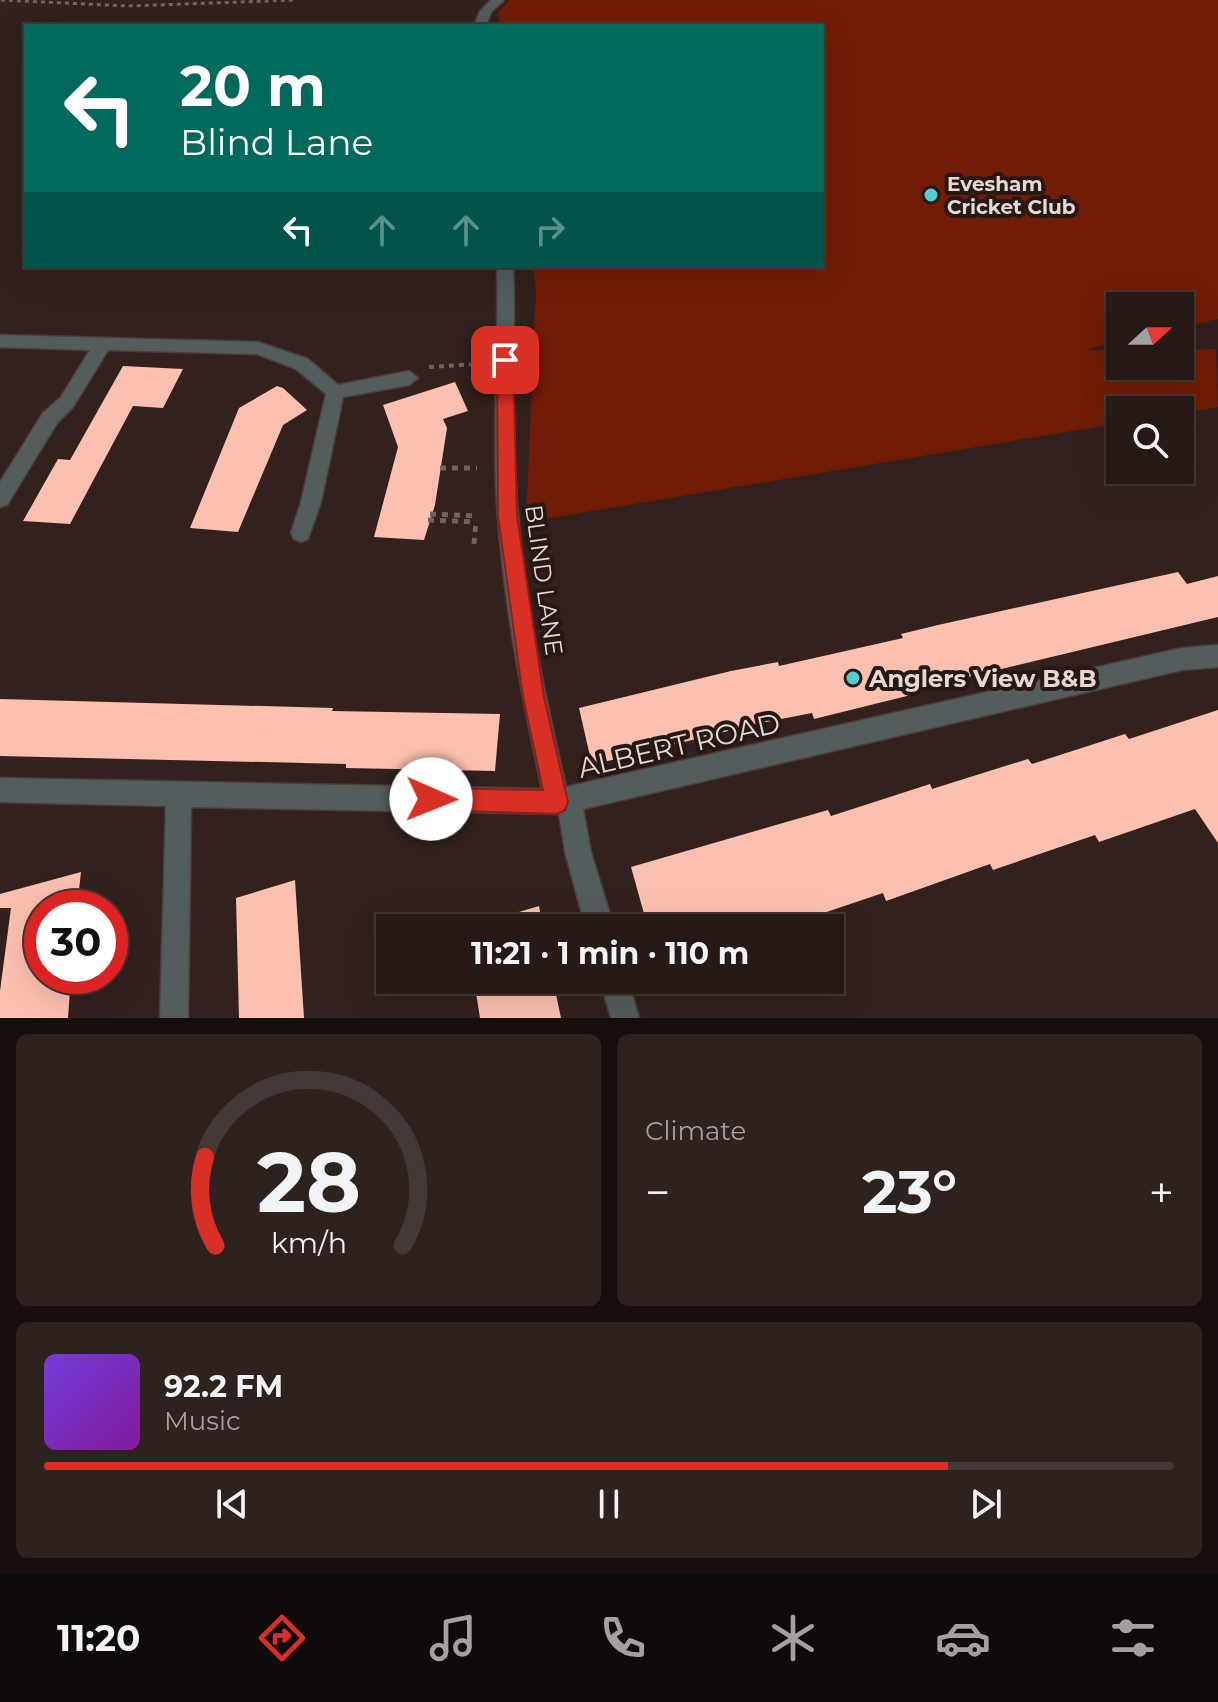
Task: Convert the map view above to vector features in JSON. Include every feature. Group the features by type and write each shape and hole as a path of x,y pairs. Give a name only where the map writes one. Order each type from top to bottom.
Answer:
{"street":[{"path":"481,24 486,11 498,0"},
{"name":"BLIND LANE","path":"505,268 504,391 508,516 534,697 596,914"},
{"path":"0,341 258,348 302,364 335,392"},
{"path":"0,499 50,418 67,402 102,345"},
{"path":"335,392 409,378"},
{"path":"301,533 311,502 335,392"},
{"name":"ALBERT ROAD","path":"0,790 563,801 1182,659 1218,656"},
{"path":"174,1018 179,792"},
{"path":"618,994 625,1018"}],"path":[{"path":"1,0 128,6 297,0"},
{"path":"409,378 409,371 451,364 473,362 482,366"},
{"path":"480,480 483,456"},
{"path":"440,468 482,468"},
{"path":"474,544 478,504"},
{"path":"429,517 477,519"}],"shaded area":[{"path":"509,0 1218,0 1218,319 1194,325 1194,292 1106,292 1106,344 1084,350 1106,350 1106,380 1194,380 1194,350 1216,349 1218,407 1194,411 1194,396 1106,396 1106,425 526,522 536,293 533,268 824,268 824,24 500,24 498,13"}],"building":[{"path":"123,366 183,369 163,408 133,406 70,524 23,521 58,459 70,460"},
{"path":"455,382 468,411 443,419 447,428 435,505 424,540 374,537 398,447 383,405"},
{"path":"277,386 307,410 283,425 238,532 190,528 239,408"},
{"path":"1178,572 1187,584 1218,576 1218,617 955,680 913,691 915,694 814,719 812,713 756,724 592,765 579,708 731,671 778,662 779,666 903,638 901,634 938,625"},
{"path":"0,699 500,714 495,771 346,768 346,764 0,756"},
{"path":"1218,710 1218,843 1195,809 1099,842 1095,835 993,870 990,864 886,901 883,893 821,914 644,914 631,867 828,810 831,816 930,784 932,789 1028,759 1032,764 1125,734 1129,739"},
{"path":"81,872 79,890 24,890 24,994 70,994 68,1018 0,1018 0,991 11,908 0,908 0,894"},
{"path":"295,880 304,1018 239,1018 236,898"},
{"path":"539,906 540,914 512,914"},
{"path":"476,994 556,994 561,1018 480,1018"}],"place":[{"name":"Evesham Cricket Club","path":"931,195"},
{"name":"Anglers View B&B","path":"853,678"}],"route":[{"path":"431,799 557,802 534,697 508,516 505,360"}]}
